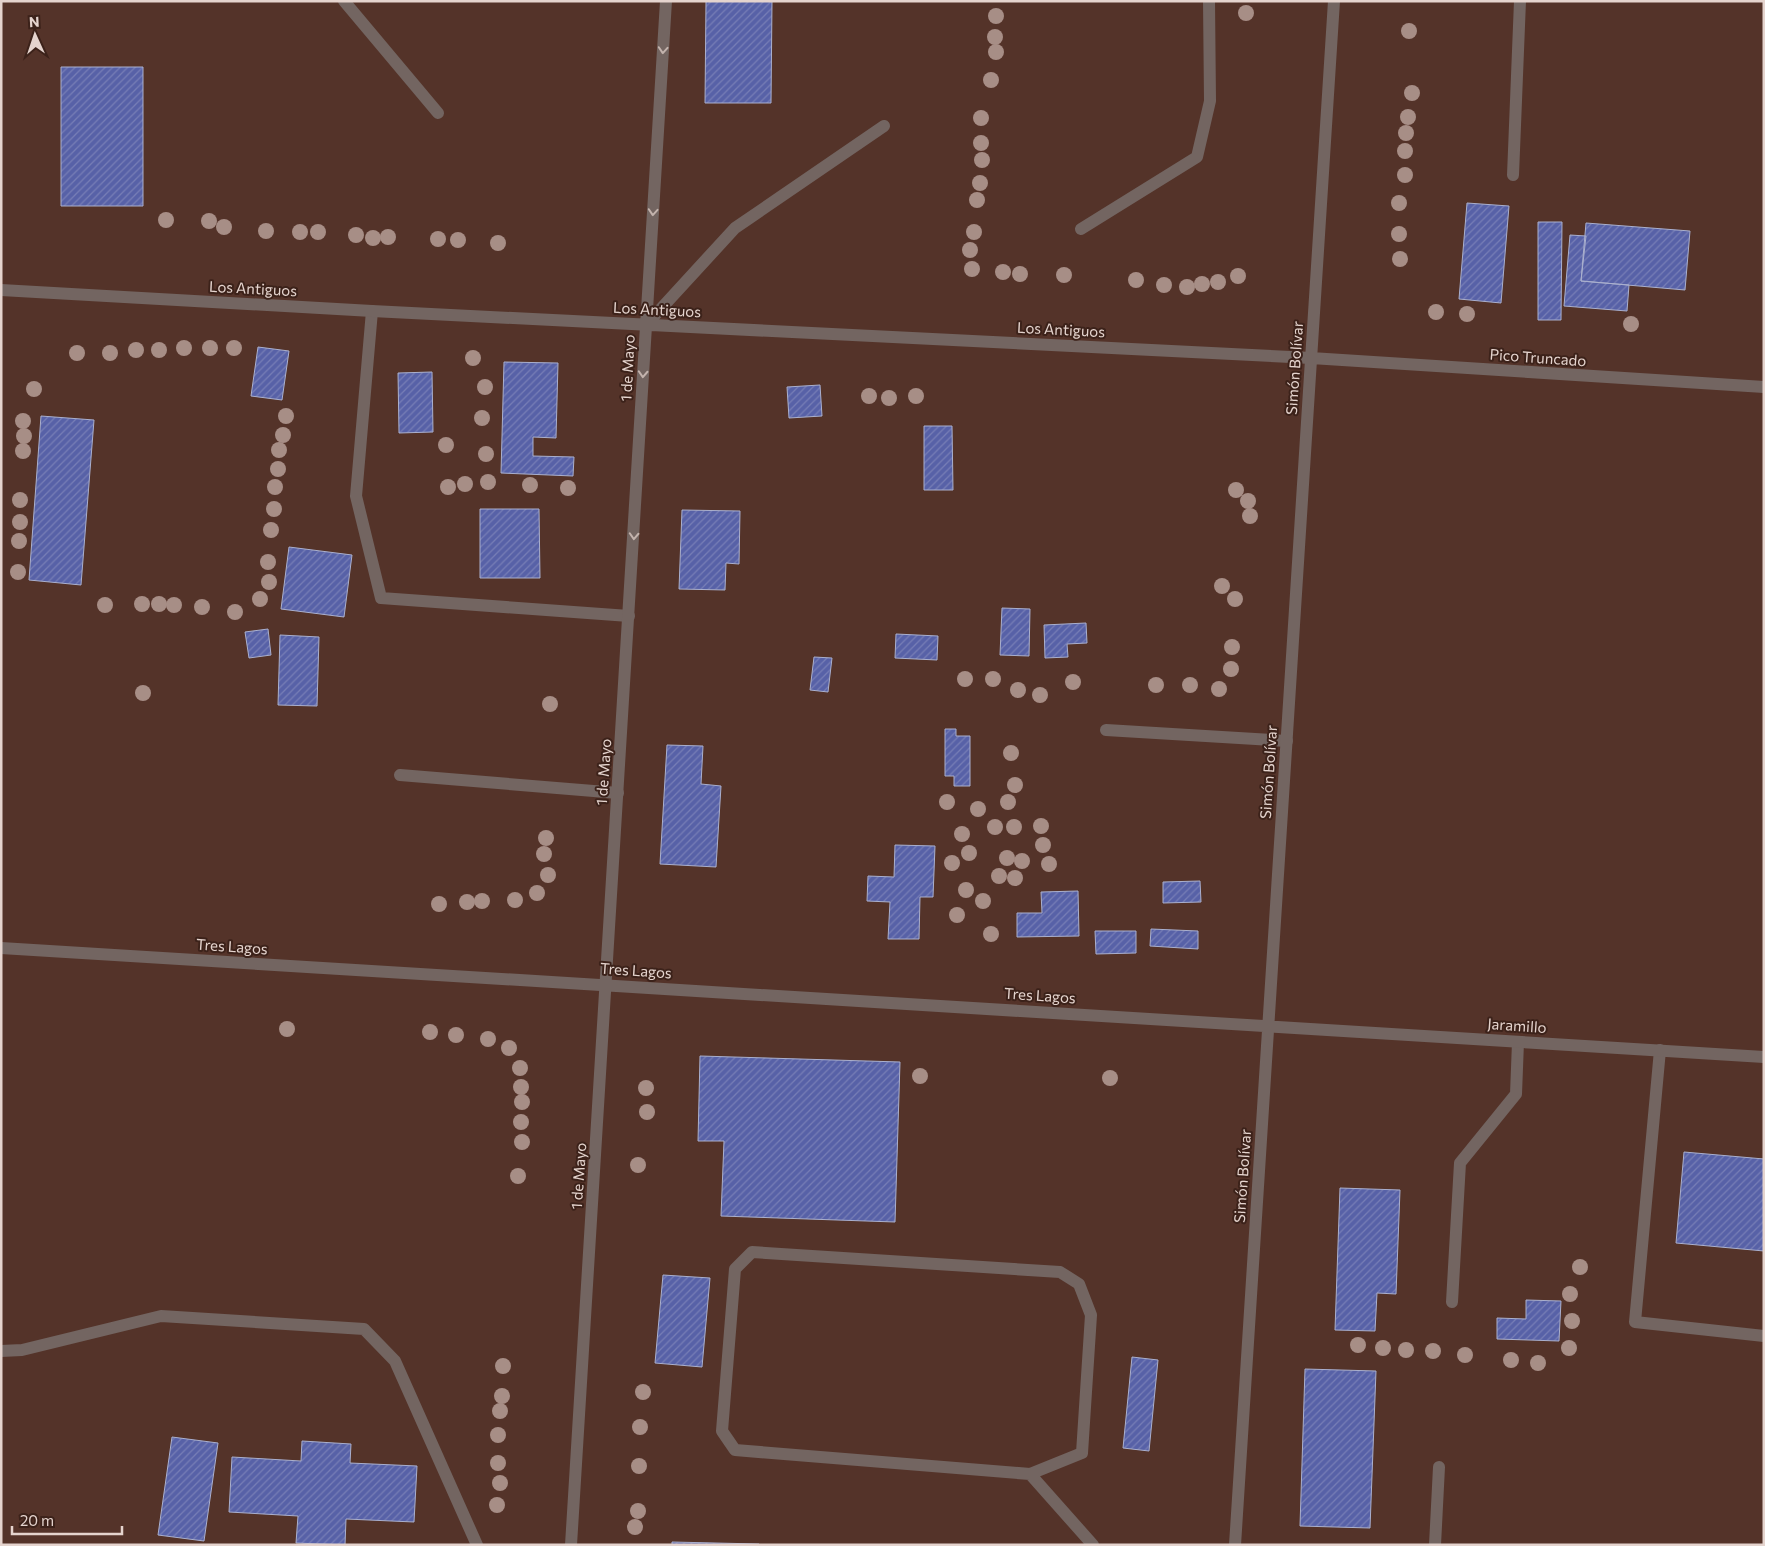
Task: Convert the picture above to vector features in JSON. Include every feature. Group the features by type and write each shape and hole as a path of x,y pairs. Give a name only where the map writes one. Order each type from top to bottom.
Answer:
{"street":[{"path":"344,1 438,113"},
{"name":"1 de Mayo","path":"571,1545 666,1"},
{"path":"1080,229 1197,157 1210,101 1209,1"},
{"name":"Simón Bolívar","path":"1235,1545 1334,1"},
{"path":"1513,175 1520,1"},
{"path":"646,325 735,228 884,126"},
{"name":"Los Antiguos","path":"1,290 372,311 1311,358"},
{"path":"372,311 356,496 380,598 629,616"},
{"name":"Pico Truncado","path":"1311,358 1764,387"},
{"path":"1106,730 1287,741"},
{"path":"400,775 618,793"},
{"name":"Tres Lagos","path":"1,948 1268,1026"},
{"name":"Jaramillo","path":"1268,1026 1764,1056"},
{"path":"1452,1302 1460,1164 1516,1094 1518,1042"},
{"path":"1660,1050 1635,1322 1764,1336"},
{"path":"1030,1474 1082,1453 1091,1314 1079,1284 1060,1272 752,1252 736,1269 722,1430 735,1450 1030,1474 1093,1545"},
{"path":"1,1351 22,1350 161,1316 364,1329 396,1362 477,1545"},
{"path":"1435,1545 1439,1467"}],"shaded area":[{"path":"1,1 1764,1 1764,1545 1,1545"}],"building":[{"path":"706,1 772,1 771,103 705,103"},
{"path":"61,67 143,67 143,206 61,206"},
{"path":"1467,203 1509,206 1501,303 1459,299"},
{"path":"1538,222 1562,222 1561,320 1538,320"},
{"path":"1586,223 1690,231 1685,290 1581,281"},
{"path":"1570,235 1586,236 1581,281 1629,285 1627,311 1564,306"},
{"path":"258,347 289,351 282,400 251,396"},
{"path":"504,362 558,363 556,438 533,437 533,456 574,457 573,476 501,473"},
{"path":"432,372 433,432 399,433 398,373"},
{"path":"820,385 822,416 789,418 787,387"},
{"path":"41,416 94,420 81,585 29,580"},
{"path":"924,426 952,426 953,490 924,490"},
{"path":"480,509 539,509 540,578 480,578"},
{"path":"682,510 740,511 739,564 726,563 725,590 679,589"},
{"path":"289,547 352,555 344,617 281,609"},
{"path":"1002,608 1030,609 1029,656 1000,655"},
{"path":"1086,623 1087,643 1067,644 1068,657 1045,658 1044,625"},
{"path":"268,629 271,655 249,658 245,632"},
{"path":"896,634 938,636 937,660 895,658"},
{"path":"280,635 319,637 317,706 278,705"},
{"path":"814,657 832,658 828,692 810,690"},
{"path":"945,729 956,729 956,736 970,736 970,786 954,786 954,776 945,776"},
{"path":"667,745 703,746 701,784 721,786 716,867 660,864"},
{"path":"895,845 935,846 933,897 920,897 919,939 888,939 890,902 867,901 868,876 894,877"},
{"path":"1200,881 1201,902 1163,903 1163,882"},
{"path":"1078,891 1079,936 1017,937 1017,913 1042,913 1041,892"},
{"path":"1151,929 1198,931 1198,949 1150,946"},
{"path":"1095,931 1136,931 1136,953 1096,954"},
{"path":"700,1056 900,1062 895,1222 721,1216 724,1141 698,1141"},
{"path":"1684,1152 1764,1159 1764,1251 1676,1243"},
{"path":"1340,1188 1400,1190 1396,1294 1377,1293 1375,1331 1335,1330"},
{"path":"663,1275 710,1278 702,1367 655,1363"},
{"path":"1526,1300 1561,1301 1559,1341 1497,1339 1497,1318 1526,1319"},
{"path":"1132,1357 1158,1360 1149,1451 1123,1448"},
{"path":"1305,1369 1376,1371 1370,1528 1300,1526"},
{"path":"172,1437 218,1443 204,1541 158,1535"},
{"path":"302,1441 351,1444 350,1463 417,1466 414,1522 346,1519 345,1545 296,1543 298,1516 229,1512 232,1457 301,1461"},
{"path":"672,1542 759,1544 759,1545 672,1545"}]}
